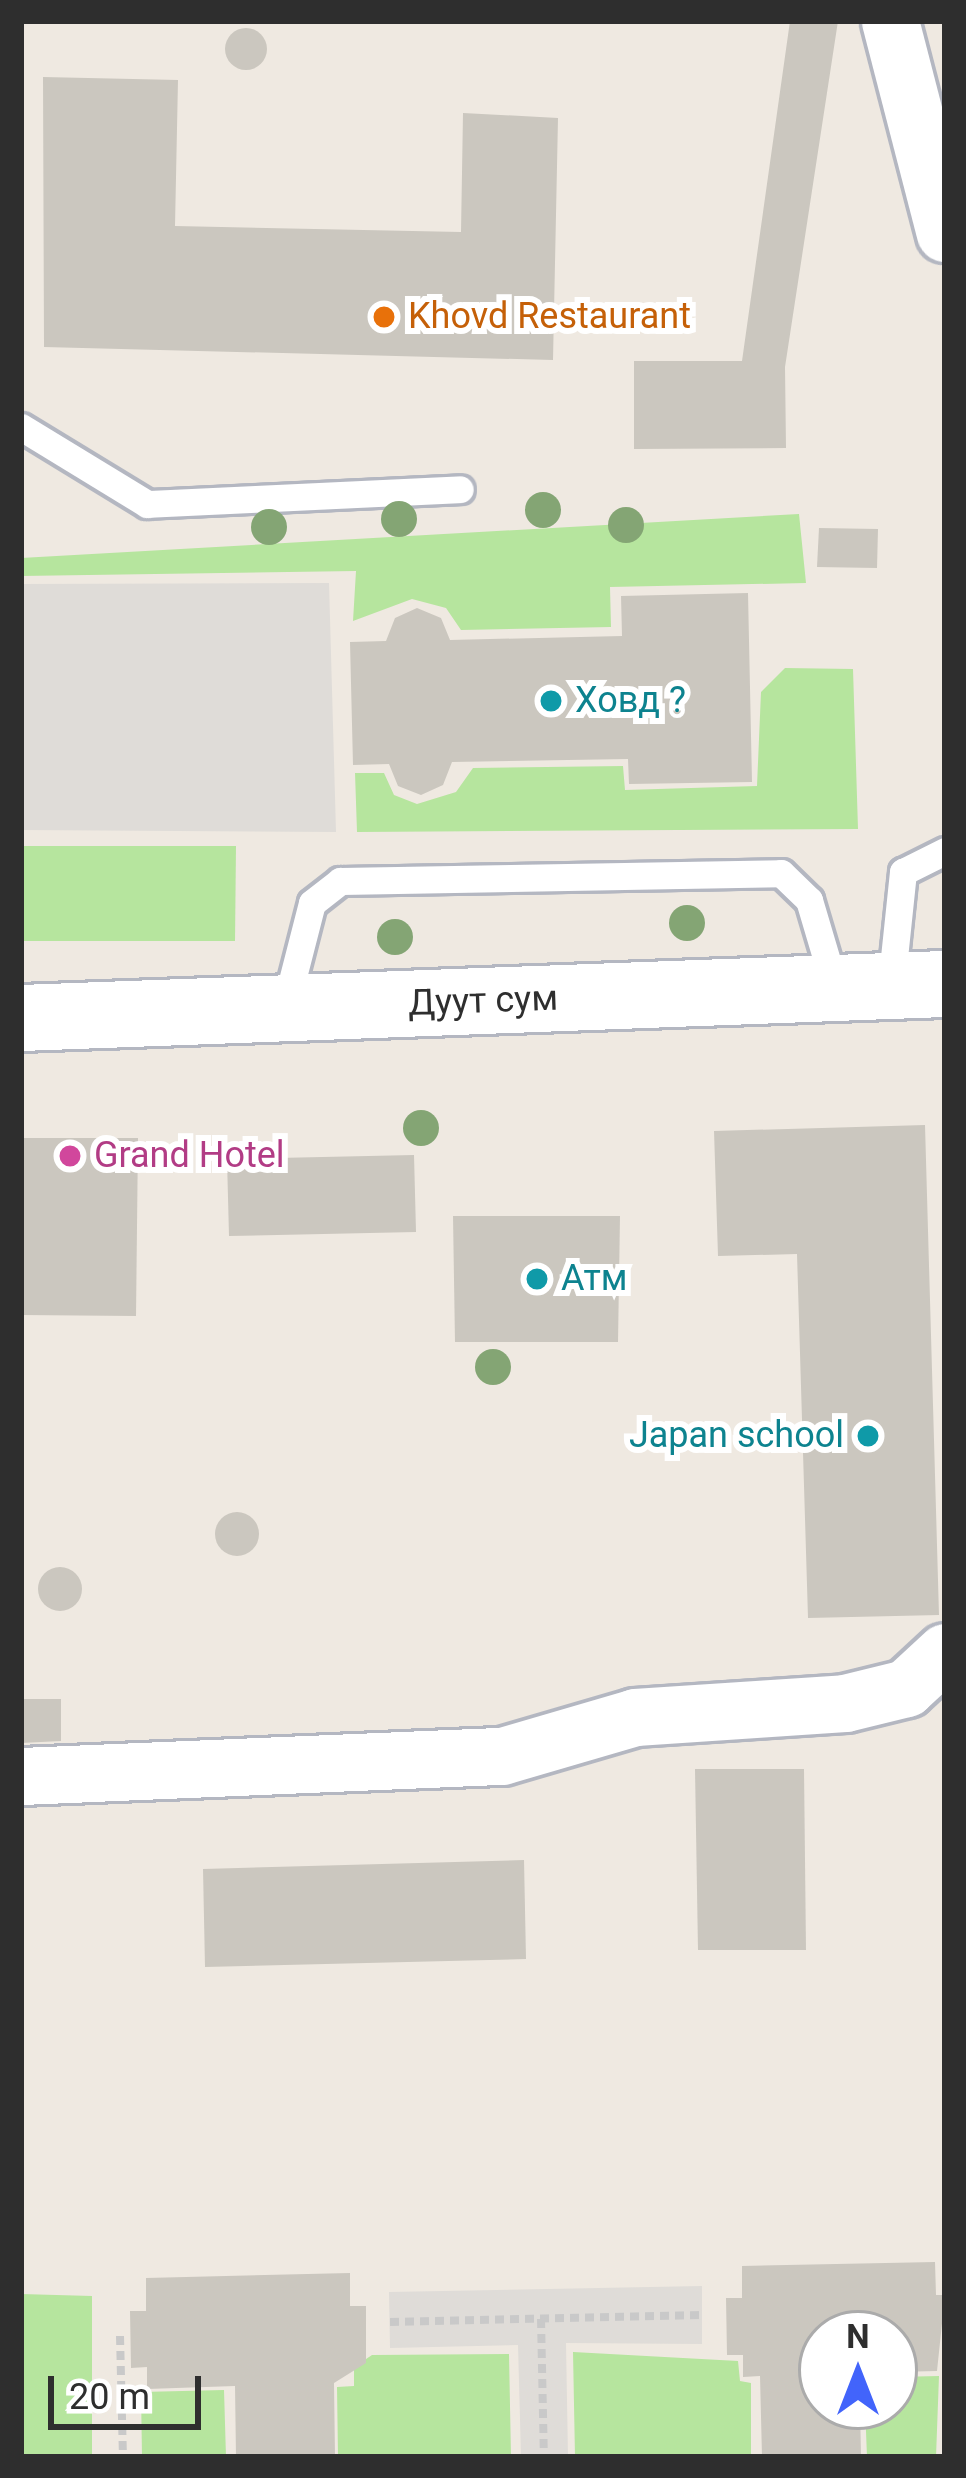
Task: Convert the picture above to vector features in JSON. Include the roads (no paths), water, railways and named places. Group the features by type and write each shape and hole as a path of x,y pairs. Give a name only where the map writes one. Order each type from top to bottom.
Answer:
{"main road":[{"name":"Дуут сум","path":"21,1018 890,986"}],"street":[{"path":"890,21 945,233"},
{"path":"21,1775 502,1756 635,1717 845,1703 907,1688 945,1652"}],"lane":[{"path":"21,427 147,504 460,489"},
{"path":"890,986 903,872 945,851"},
{"path":"285,1008 312,903 340,881 782,873 890,986"}],"place":[{"name":"Khovd Restaurant","path":"384,317"},
{"name":"Ховд ?","path":"551,701"},
{"name":"Grand Hotel","path":"70,1156"},
{"name":"Атм","path":"537,1279"},
{"name":"Japan school","path":"868,1436"}]}
